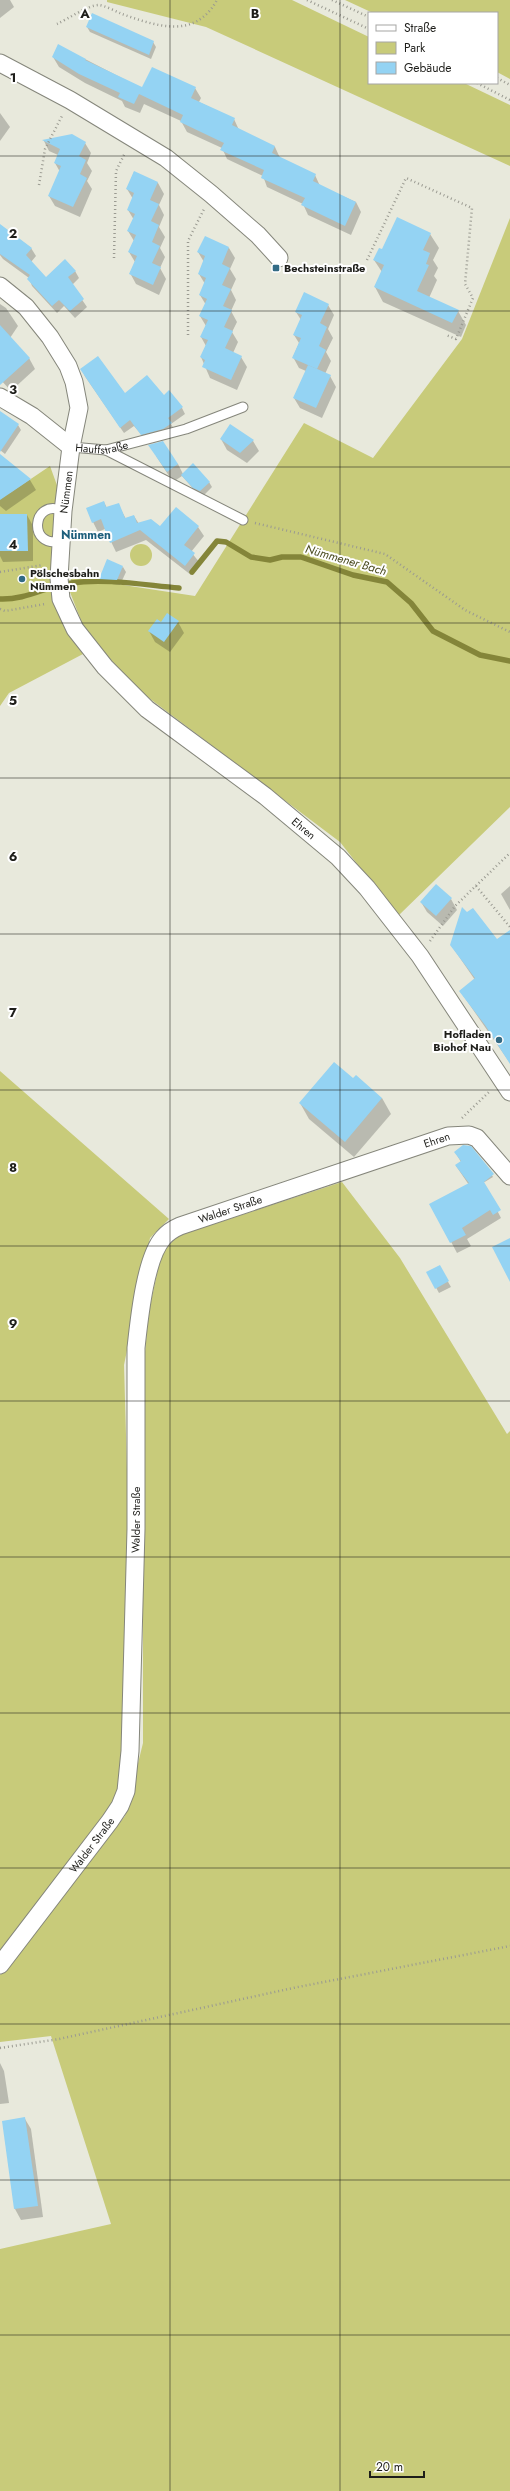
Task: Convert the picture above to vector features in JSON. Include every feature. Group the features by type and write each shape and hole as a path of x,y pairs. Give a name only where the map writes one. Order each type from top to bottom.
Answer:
{"street":[{"path":"1,63 133,136 166,158 211,194 258,235 279,258"},
{"name":"Hauffstraße","path":"0,286 26,307 50,337 68,366 74,382 79,408 72,447"},
{"path":"0,397 32,416 72,447"},
{"name":"Nümmen","path":"60,584 61,541 72,447"},
{"name":"Ehren","path":"60,584 75,629 86,644 132,694 175,730 302,825 338,857 367,888 420,956 506,1086"},
{"name":"Ehren","path":"351,1169 448,1136 469,1135 476,1138 510,1176"},
{"name":"Walder Straße","path":"0,1965 110,1821 120,1806 126,1791 130,1751 135,1632 136,1348 139,1320 156,1248 170,1231 180,1226 351,1169"}],"lane":[{"name":"Hauffstraße","path":"72,447 106,450 186,429 244,407"},
{"path":"106,450 243,520"},
{"path":"61,541 49,542 44,539 37,530 37,524 42,513 46,510 52,508 64,511"}],"path":[{"path":"57,24 76,16 89,7 99,5 144,22 166,27 181,26 196,22 205,16 217,0"},
{"path":"307,0 368,29"},
{"path":"332,0 368,17"},
{"path":"498,79 510,85"},
{"path":"479,84 510,100"},
{"path":"38,185 45,149 70,100"},
{"path":"114,258 116,171 133,136"},
{"path":"367,260 406,178 472,208 465,284 473,298 456,339 446,335"},
{"path":"188,335 188,241 211,194"},
{"path":"243,520 385,554 465,610 510,632"},
{"path":"0,572 60,584"},
{"path":"0,609 5,611 60,584"},
{"path":"420,956 455,906 510,853"},
{"path":"476,886 510,927"},
{"path":"448,1136 466,1114 506,1086"},
{"path":"0,2048 59,2039 292,1988 510,1946"}],"green space":[{"path":"107,0 292,0 368,37 368,84 466,84 510,105 510,166 206,27 107,2"},
{"path":"345,0 510,0 510,79 498,73 498,12 371,12"},
{"path":"510,218 510,807 398,916 340,842 137,689 85,631 70,592 71,577 195,596 304,423 373,458 462,339"},
{"path":"50,466 58,488 64,623 83,654 9,693 0,706 0,491 3,488 10,493"},
{"path":"141,544 149,547 152,555 149,563 141,566 133,563 130,555 133,547"},
{"path":"0,1071 169,1219 150,1238 124,1365 128,1505 128,1659 119,1796 0,1957"},
{"path":"342,1182 400,1258 507,1434 510,1431 510,2491 0,2491 0,2249 111,2224 51,2036 0,2042 0,1975 125,1816 143,1743 143,1372 149,1311 161,1255 177,1236"}],"building":[{"path":"92,13 154,41 149,55 86,27"},
{"path":"58,44 86,59 85,60 142,87 152,67 196,87 191,98 235,118 232,125 275,146 272,153 316,174 313,181 356,202 345,226 301,205 305,198 261,178 264,170 220,150 224,143 180,122 183,115 139,94 134,104 118,97 120,93 79,74 52,57"},
{"path":"72,134 86,142 79,156 86,160 80,174 87,178 73,207 48,196 61,166 54,163 60,149 42,140"},
{"path":"134,171 158,182 150,200 159,204 151,221 159,225 152,242 160,246 152,263 161,267 153,285 129,274 137,256 128,252 136,235 127,231 135,214 127,210 134,193 126,189"},
{"path":"397,217 431,233 423,250 430,253 426,264 429,265 417,291 459,310 452,323 374,287 384,265 373,260 379,248 382,249"},
{"path":"0,224 32,248 26,255 46,277 65,259 76,271 68,277 84,299 70,311 59,300 52,306 27,279 30,275 0,254"},
{"path":"205,236 229,247 222,264 230,268 222,285 231,289 223,306 232,310 224,327 233,331 225,348 242,356 231,380 202,367 205,360 200,357 208,340 200,337 208,320 199,316 207,299 199,295 206,278 198,274 205,256 197,252"},
{"path":"304,292 329,304 320,323 327,327 319,346 326,350 317,369 292,358 301,338 293,335 302,315 295,312"},
{"path":"0,325 30,358 0,385"},
{"path":"98,356 125,393 147,375 164,395 169,390 183,407 168,418 172,423 163,429 141,435 130,420 120,428 80,369"},
{"path":"308,365 331,375 316,408 293,398"},
{"path":"0,411 19,424 0,452"},
{"path":"230,424 254,440 240,453 220,439"},
{"path":"163,441 178,464 167,472 148,445"},
{"path":"0,454 31,479 0,500"},
{"path":"193,463 210,482 200,491 193,488 181,475"},
{"path":"104,501 106,507 119,503 125,518 134,515 137,523 151,519 160,526 176,507 199,526 184,545 195,553 185,566 140,530 110,543 101,519 92,523 86,508"},
{"path":"0,514 27,514 28,551 0,551"},
{"path":"107,559 123,566 117,580 99,579"},
{"path":"167,613 179,621 164,642 148,631 157,619 161,622"},
{"path":"436,884 452,898 436,916 420,902"},
{"path":"462,907 467,912 473,908 497,939 510,930 510,1064 485,1025 459,991 475,978 450,945"},
{"path":"334,1062 353,1078 356,1075 382,1098 345,1142 299,1103"},
{"path":"463,1145 471,1146 494,1174 484,1182 501,1210 493,1215 490,1210 462,1228 466,1235 450,1243 429,1204 469,1183 455,1165 461,1161 454,1152"},
{"path":"510,1238 510,1282 492,1247"},
{"path":"440,1265 449,1281 435,1289 426,1272"},
{"path":"25,2117 38,2206 14,2209 2,2121"}],"waterway":[{"name":"Nümmener Bach","path":"192,572 217,541 226,542 251,557 270,560 282,557 301,557 353,575 387,582 411,603 433,631 480,655 510,661"},
{"name":"Nümmener Bach","path":"0,599 10,599 28,595 71,583 98,581 125,582 179,588"}],"place":[{"name":"Bechsteinstraße","path":"276,268"},
{"name":"Pölschesbahn Nümmen","path":"22,579"},
{"name":"Hofladen Biohof Nau","path":"499,1040"}],"district":[{"name":"Nümmen","path":"86,535"}]}
